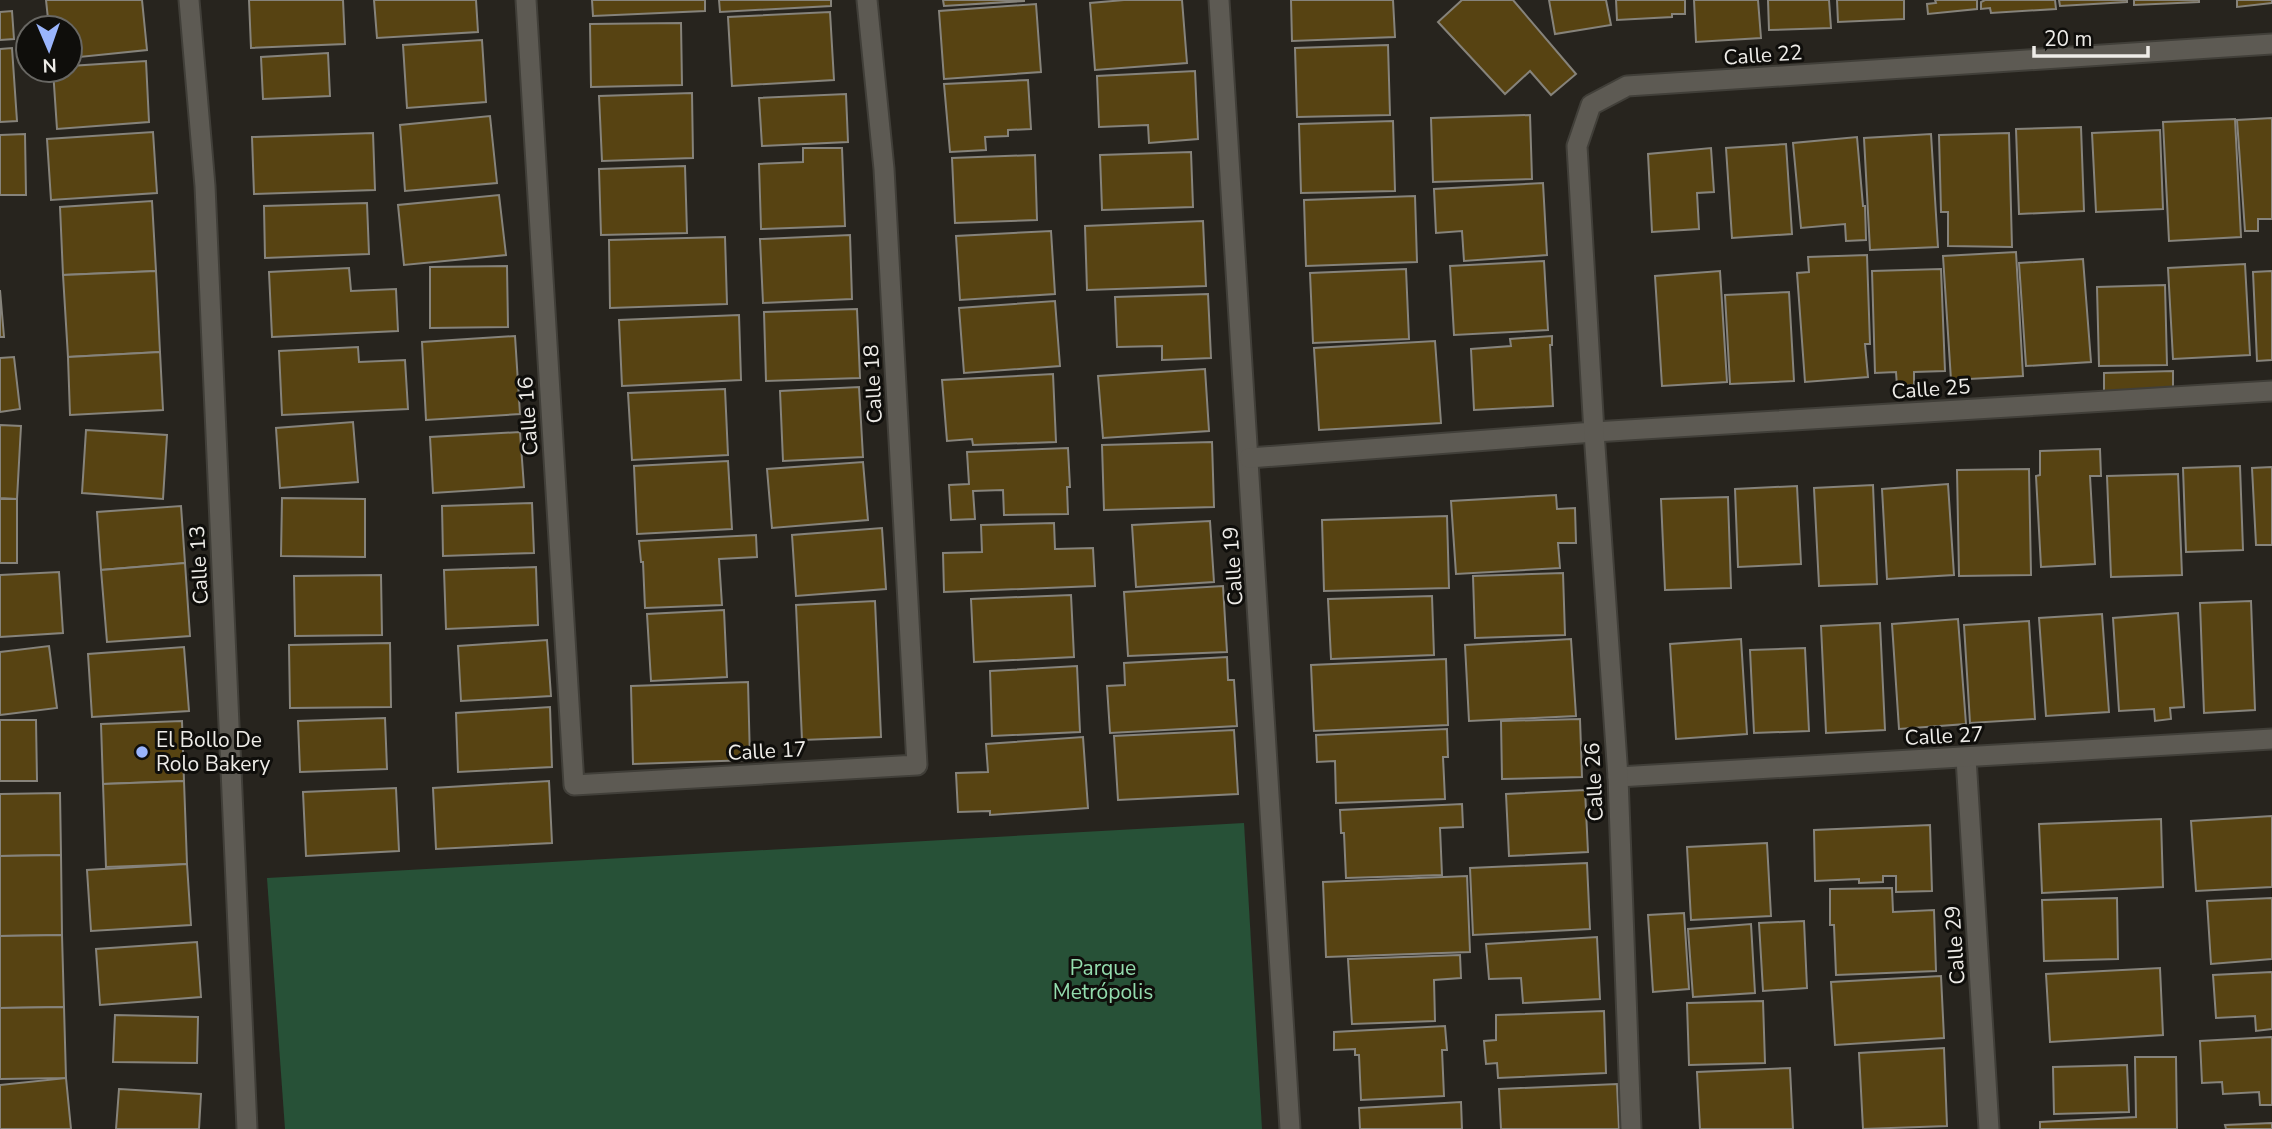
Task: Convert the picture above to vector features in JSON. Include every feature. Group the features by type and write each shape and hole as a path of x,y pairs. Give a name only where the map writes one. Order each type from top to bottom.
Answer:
{"street":[{"name":"Calle 13","path":"189,0 205,186 247,1129"},
{"name":"Calle 16","path":"526,0 574,785 618,782"},
{"name":"Calle 18","path":"867,0 884,169 917,765"},
{"name":"Calle 19","path":"1219,0 1290,1129"},
{"name":"Calle 22","path":"1594,432 1577,146 1591,105 1627,86 2272,44"},
{"name":"Calle 25","path":"1249,458 1594,432 2272,391"},
{"name":"Calle 26","path":"1594,432 1618,777 1631,1129"},
{"name":"Calle 27","path":"1618,777 2272,739"},
{"name":"Calle 29","path":"1966,758 1989,1129"},
{"name":"Calle 17","path":"618,782 917,765"}],"green space":[{"name":"Parque Metrópolis","path":"1244,823 1262,1129 285,1129 267,878"}],"building":[{"path":"46,0 142,0 147,50 84,57 84,14 48,14"},
{"path":"249,0 343,0 345,44 251,48"},
{"path":"374,0 476,0 478,32 377,38"},
{"path":"592,0 705,0 705,11 593,16"},
{"path":"719,0 831,0 831,6 720,12"},
{"path":"943,0 1024,0 1024,1 944,6"},
{"path":"1182,0 1187,63 1095,70 1090,3"},
{"path":"1291,0 1393,0 1395,37 1292,41"},
{"path":"1462,0 1513,0 1576,74 1551,95 1530,71 1505,94 1438,22"},
{"path":"1549,0 1606,0 1611,25 1555,34"},
{"path":"1616,0 1685,0 1685,14 1617,20"},
{"path":"1694,0 1758,0 1761,38 1696,42"},
{"path":"1768,0 1829,0 1831,28 1769,30"},
{"path":"1837,0 1904,0 1904,19 1838,22"},
{"path":"1935,0 1977,0 1977,9 1928,14 1927,4 1936,3"},
{"path":"2055,0 2056,9 1991,13 1990,8 1981,9 1981,2"},
{"path":"2059,0 2127,0 2127,2 2060,6"},
{"path":"2134,0 2199,0 2199,2 2134,5"},
{"path":"2237,0 2272,0 2272,3 2237,7"},
{"path":"1036,4 1041,72 944,79 939,11"},
{"path":"12,11 14,39 0,40 0,12"},
{"path":"830,12 834,80 732,86 728,17"},
{"path":"681,23 682,85 591,87 590,24"},
{"path":"482,40 486,102 407,108 403,45"},
{"path":"1388,45 1390,115 1297,117 1295,48"},
{"path":"12,48 17,121 0,122 0,49"},
{"path":"328,53 330,96 263,99 261,57"},
{"path":"146,61 149,122 57,129 54,84 84,84 84,65"},
{"path":"1195,71 1198,139 1149,143 1148,125 1099,127 1097,76"},
{"path":"1028,80 1031,129 1008,130 1008,136 985,137 986,150 950,152 944,84"},
{"path":"692,93 693,158 602,161 599,96"},
{"path":"846,94 848,142 762,146 759,98"},
{"path":"1530,115 1532,179 1433,182 1431,118"},
{"path":"490,116 497,183 405,191 400,125"},
{"path":"2272,118 2272,219 2258,219 2258,231 2245,231 2237,120"},
{"path":"2235,119 2241,237 2169,241 2163,122"},
{"path":"1393,121 1395,191 1301,193 1299,124"},
{"path":"2081,127 2084,211 2019,214 2016,129"},
{"path":"2160,130 2163,209 2096,212 2092,133"},
{"path":"153,132 157,193 51,200 47,139"},
{"path":"373,133 375,190 254,194 252,137"},
{"path":"2009,133 2012,247 1948,246 1948,212 1941,212 1939,135"},
{"path":"25,134 26,195 0,195 0,135"},
{"path":"1931,134 1938,247 1870,250 1864,138"},
{"path":"1857,137 1866,240 1846,241 1845,224 1801,228 1793,143"},
{"path":"1786,144 1792,234 1732,238 1726,148"},
{"path":"803,148 842,148 845,226 761,229 759,164 803,162"},
{"path":"1711,148 1714,192 1697,193 1699,229 1652,232 1648,154"},
{"path":"1191,152 1193,207 1102,210 1100,155"},
{"path":"1035,155 1037,220 955,223 952,158"},
{"path":"685,166 687,233 601,235 599,169"},
{"path":"1543,183 1547,255 1464,261 1462,231 1436,233 1434,189"},
{"path":"499,195 506,255 404,265 398,205"},
{"path":"1415,196 1417,262 1306,266 1304,200"},
{"path":"152,201 156,271 63,275 60,207"},
{"path":"367,203 369,254 265,258 264,206"},
{"path":"1203,221 1206,286 1087,290 1085,226"},
{"path":"1051,231 1055,294 960,300 956,236"},
{"path":"850,235 852,299 763,303 760,239"},
{"path":"725,237 727,304 610,308 609,240"},
{"path":"2016,252 2023,376 1951,380 1943,256"},
{"path":"1867,255 1870,344 1865,344 1868,377 1805,382 1797,273 1809,272 1808,257"},
{"path":"2083,259 2091,362 2026,366 2019,263"},
{"path":"1544,261 1548,330 1454,335 1450,266"},
{"path":"2245,264 2250,355 2173,359 2168,268"},
{"path":"507,266 508,327 430,328 430,267"},
{"path":"349,268 351,291 396,289 398,331 272,337 269,272"},
{"path":"1406,269 1409,339 1313,343 1310,273"},
{"path":"1941,269 1945,371 1914,372 1914,385 1897,386 1896,372 1875,373 1872,271"},
{"path":"156,271 160,352 68,357 63,275"},
{"path":"1720,271 1727,382 1662,386 1655,276"},
{"path":"2272,271 2272,360 2257,361 2253,272"},
{"path":"2165,285 2167,365 2099,366 2097,287"},
{"path":"0,290 4,337 0,337"},
{"path":"1789,292 1794,381 1730,384 1725,295"},
{"path":"1208,294 1211,358 1162,360 1162,346 1117,347 1115,297"},
{"path":"1055,301 1060,366 964,373 959,308"},
{"path":"857,309 860,378 766,381 764,312"},
{"path":"739,315 741,380 622,386 619,320"},
{"path":"515,336 520,414 426,420 422,342"},
{"path":"1552,336 1550,345 1553,406 1474,410 1471,349 1511,346 1510,339"},
{"path":"1435,341 1441,423 1319,430 1314,348"},
{"path":"358,347 359,362 405,360 408,409 282,415 279,351"},
{"path":"160,352 163,410 70,415 68,357"},
{"path":"14,357 20,409 0,412 0,358"},
{"path":"1205,369 1209,431 1103,438 1098,376"},
{"path":"2173,371 2173,393 2104,395 2104,373"},
{"path":"1053,374 1056,442 973,445 972,439 947,441 942,380"},
{"path":"859,387 863,457 783,461 780,391"},
{"path":"725,389 728,455 632,460 628,393"},
{"path":"353,422 358,482 280,488 276,428"},
{"path":"0,425 21,426 17,499 0,498"},
{"path":"86,430 167,435 163,499 82,493"},
{"path":"520,432 524,487 433,493 430,437"},
{"path":"1212,442 1214,507 1104,510 1102,445"},
{"path":"1068,448 1068,514 1004,515 1003,490 973,491 975,519 951,520 949,485 969,484 967,452"},
{"path":"2100,449 2101,476 2090,476 2095,564 2041,567 2036,476 2040,475 2040,451"},
{"path":"728,461 732,529 637,534 634,466"},
{"path":"863,462 868,520 772,528 767,469"},
{"path":"2240,466 2243,550 2186,552 2183,468"},
{"path":"2272,467 2272,545 2256,545 2252,468"},
{"path":"2029,469 2031,575 1959,576 1957,470"},
{"path":"2178,474 2182,575 2111,577 2107,476"},
{"path":"1948,484 1954,575 1887,579 1882,489"},
{"path":"1873,485 1877,584 1819,586 1814,488"},
{"path":"1797,486 1801,564 1738,567 1735,489"},
{"path":"1556,495 1557,509 1575,508 1576,543 1558,543 1560,568 1456,574 1451,501"},
{"path":"1728,497 1731,588 1665,590 1661,499"},
{"path":"282,498 365,499 365,557 281,556"},
{"path":"0,499 17,499 17,563 0,563"},
{"path":"532,503 534,553 443,556 442,506"},
{"path":"181,506 185,563 101,570 97,512"},
{"path":"1447,516 1449,588 1324,591 1322,520"},
{"path":"1210,521 1214,582 1136,587 1132,525"},
{"path":"1054,523 1055,549 1093,548 1095,586 944,592 943,553 982,552 981,525"},
{"path":"882,528 886,589 796,596 792,535"},
{"path":"756,535 757,557 719,559 722,605 645,608 643,562 639,541"},
{"path":"185,563 190,636 107,642 101,570"},
{"path":"536,567 538,625 446,629 444,570"},
{"path":"59,572 63,633 0,637 0,575"},
{"path":"1563,573 1565,635 1475,638 1473,576"},
{"path":"381,575 382,635 295,636 294,576"},
{"path":"1223,586 1227,652 1128,656 1124,592"},
{"path":"1071,595 1074,657 974,662 971,599"},
{"path":"1432,596 1434,655 1331,659 1328,599"},
{"path":"875,601 881,737 802,740 796,605"},
{"path":"2251,601 2255,710 2204,713 2200,603"},
{"path":"724,610 727,677 651,681 647,614"},
{"path":"2178,613 2184,707 2170,708 2171,719 2155,721 2154,709 2119,711 2113,618"},
{"path":"2102,614 2109,712 2046,716 2039,618"},
{"path":"1958,619 1966,724 1899,729 1892,624"},
{"path":"2029,621 2035,719 1970,723 1964,625"},
{"path":"1880,623 1885,730 1826,733 1821,626"},
{"path":"1571,639 1576,716 1469,721 1465,645"},
{"path":"1741,639 1747,734 1676,739 1670,644"},
{"path":"547,640 551,696 461,701 458,646"},
{"path":"390,643 391,707 290,708 289,645"},
{"path":"49,646 57,708 0,715 0,652"},
{"path":"184,647 189,711 92,717 88,654"},
{"path":"1805,648 1809,731 1754,733 1750,650"},
{"path":"1227,657 1228,680 1234,680 1237,726 1110,733 1107,686 1125,685 1124,663"},
{"path":"1446,659 1448,725 1314,731 1311,665"},
{"path":"1077,666 1080,732 992,736 990,671"},
{"path":"748,682 750,760 633,764 631,686"},
{"path":"550,707 552,767 458,772 456,713"},
{"path":"385,718 387,769 300,772 298,721"},
{"path":"1580,719 1582,777 1502,779 1501,721"},
{"path":"0,720 36,720 37,781 0,781"},
{"name":"El Bollo De Rolo Bakery","path":"182,721 184,781 103,784 101,724"},
{"path":"1447,729 1448,757 1443,757 1445,799 1336,803 1335,761 1317,762 1316,735"},
{"path":"1234,730 1238,794 1118,800 1114,736"},
{"path":"1083,737 1088,808 990,815 990,811 958,812 956,773 988,772 986,744"},
{"path":"184,781 187,864 106,867 103,784"},
{"path":"549,781 552,843 436,849 433,788"},
{"path":"396,788 399,851 306,856 303,792"},
{"path":"1585,790 1588,852 1509,856 1506,794"},
{"path":"60,793 61,855 0,856 0,794"},
{"path":"1462,804 1463,827 1440,828 1442,875 1346,878 1340,810"},
{"path":"2272,816 2272,887 2196,891 2191,821"},
{"path":"2161,819 2163,887 2042,893 2039,824"},
{"path":"1930,825 1932,891 1896,892 1896,876 1883,876 1883,882 1859,883 1859,879 1815,881 1814,830"},
{"path":"1767,843 1771,916 1691,920 1687,847"},
{"path":"61,855 62,935 0,936 0,856"},
{"path":"1587,863 1590,929 1473,935 1470,868"},
{"path":"187,864 191,925 91,931 87,870"},
{"path":"1467,876 1470,952 1326,957 1323,882"},
{"path":"1892,888 1893,912 1934,910 1936,971 1836,975 1834,925 1830,925 1830,889"},
{"path":"2117,898 2118,959 2044,961 2042,900"},
{"path":"2272,898 2272,959 2211,964 2207,901"},
{"path":"1684,913 1689,989 1653,992 1648,915"},
{"path":"1804,921 1807,988 1763,991 1759,923"},
{"path":"1751,924 1755,993 1693,997 1688,929"},
{"path":"62,935 64,1007 0,1008 0,936"},
{"path":"1597,937 1600,999 1523,1003 1521,978 1489,979 1486,944"},
{"path":"197,942 201,997 100,1005 96,949"},
{"path":"1460,955 1461,978 1434,980 1435,1021 1352,1024 1348,959"},
{"path":"2160,968 2163,1035 2050,1042 2046,974"},
{"path":"2272,972 2272,1029 2256,1031 2255,1016 2216,1018 2213,975"},
{"path":"1941,976 1944,1038 1835,1045 1831,982"},
{"path":"1763,1001 1765,1063 1689,1065 1687,1003"},
{"path":"64,1007 66,1078 0,1079 0,1008"},
{"path":"1604,1011 1606,1073 1498,1078 1497,1063 1486,1064 1484,1041 1496,1040 1496,1015"},
{"path":"115,1015 198,1017 197,1063 113,1062"},
{"path":"1445,1026 1447,1050 1442,1050 1444,1096 1361,1100 1359,1055 1355,1055 1355,1049 1334,1050 1334,1032"},
{"path":"2272,1037 2272,1105 2260,1105 2259,1092 2223,1094 2222,1082 2202,1083 2200,1041"},
{"path":"1944,1048 1947,1126 1863,1129 1859,1053"},
{"path":"2135,1057 2176,1057 2177,1129 2040,1129 2040,1122 2136,1117"},
{"path":"2127,1065 2129,1112 2054,1114 2053,1067"},
{"path":"1790,1068 1793,1129 1700,1129 1697,1072"},
{"path":"66,1078 71,1129 0,1129 0,1085"},
{"path":"1617,1084 1619,1129 1501,1129 1499,1089"},
{"path":"119,1089 201,1094 199,1129 116,1129"},
{"path":"1461,1102 1462,1129 1360,1129 1359,1108"},
{"path":"2272,1123 2272,1129 2226,1129 2225,1125"}],"place":[{"name":"El Bollo De Rolo Bakery","path":"142,752"}]}
